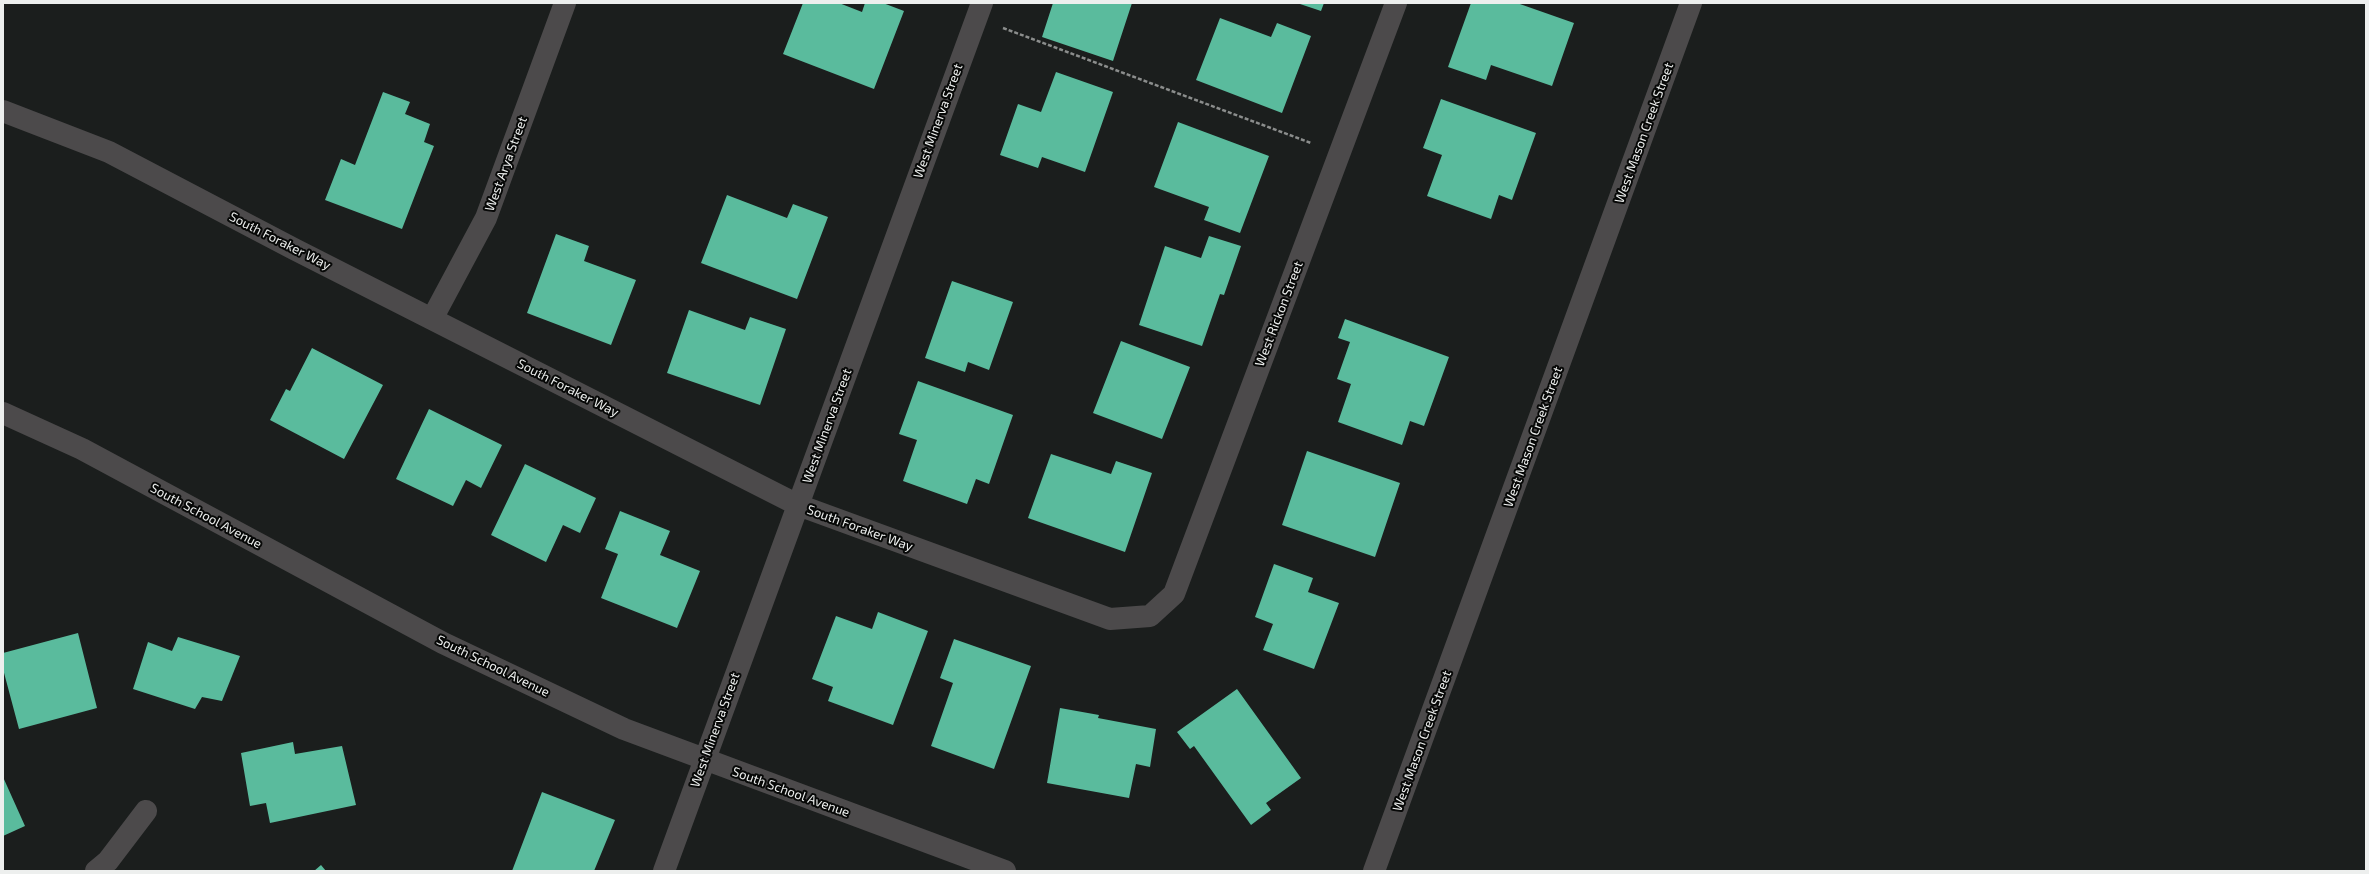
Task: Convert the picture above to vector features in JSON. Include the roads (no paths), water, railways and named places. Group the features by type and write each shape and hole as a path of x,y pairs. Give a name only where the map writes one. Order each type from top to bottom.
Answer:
{"street":[{"name":"West Arya Street","path":"432,319 486,218 565,3"},
{"name":"West Rickon Street","path":"1150,616 1174,594 1396,3"},
{"name":"West Mason Creek Street","path":"1374,871 1692,3"},
{"name":"West Minerva Street","path":"664,871 981,6"},
{"name":"South Foraker Way","path":"3,111 109,152 432,319 798,505 1110,619 1150,616"},
{"name":"South School Avenue","path":"3,413 82,449 443,643 624,729 1005,871"},
{"path":"96,871 108,861 146,811"}]}
